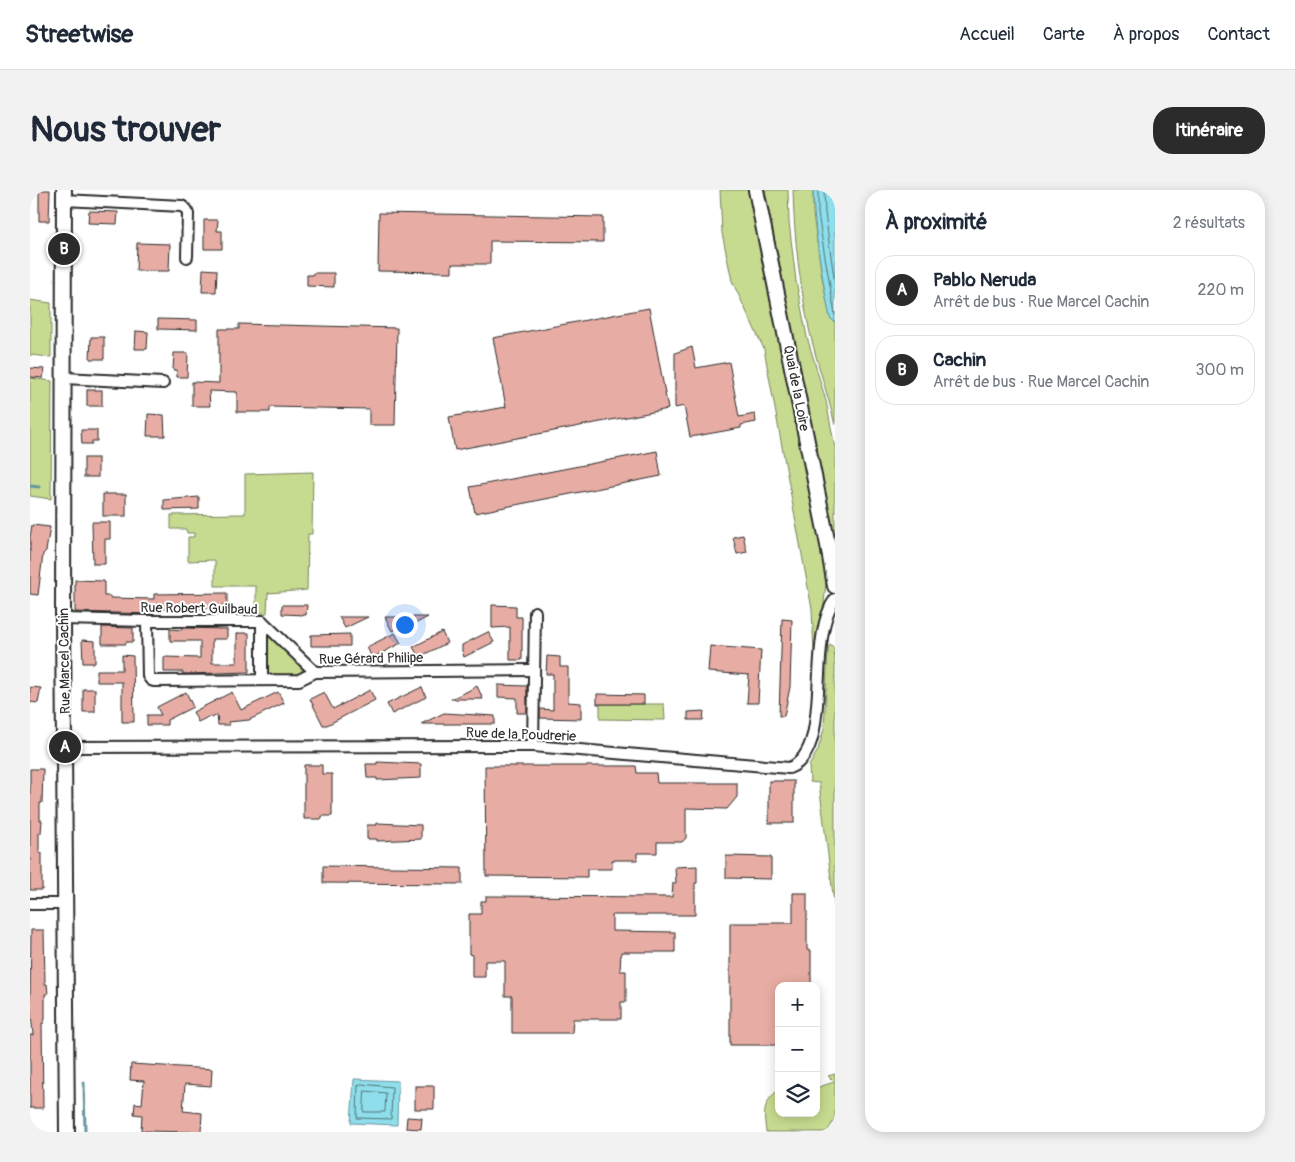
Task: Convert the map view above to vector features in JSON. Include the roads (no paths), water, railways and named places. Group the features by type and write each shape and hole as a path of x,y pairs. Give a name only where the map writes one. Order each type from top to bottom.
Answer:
{"street":[{"name":"Quai de la Loire","path":"756,190 835,586"},
{"path":"64,195 182,206 188,214 187,258"},
{"name":"Rue Marcel Cachin","path":"64,195 63,619 67,1132"},
{"path":"64,378 163,383"},
{"name":"Rue de la Poudrerie","path":"64,747 533,746 724,764 789,768 803,762 817,744 824,697 823,664 825,633 830,606 835,599"},
{"path":"533,746 535,612"},
{"name":"Rue Robert Guilbaud","path":"63,619 262,621 315,672"},
{"name":"Rue Gérard Philipe","path":"147,621 148,676 154,682 298,680 315,672 534,670"},
{"path":"262,621 262,680"},
{"path":"30,904 65,904"}],"water":[{"path":"813,190 835,190 835,322 830,318 821,270"},
{"path":"354,1079 398,1081 397,1125 351,1123"}],"waterway":[{"path":"30,486 39,487"},
{"path":"84,1083 85,1132"}],"place":[{"name":"Cachin","path":"64,249"},
{"name":"Pablo Neruda","path":"65,747"}]}
